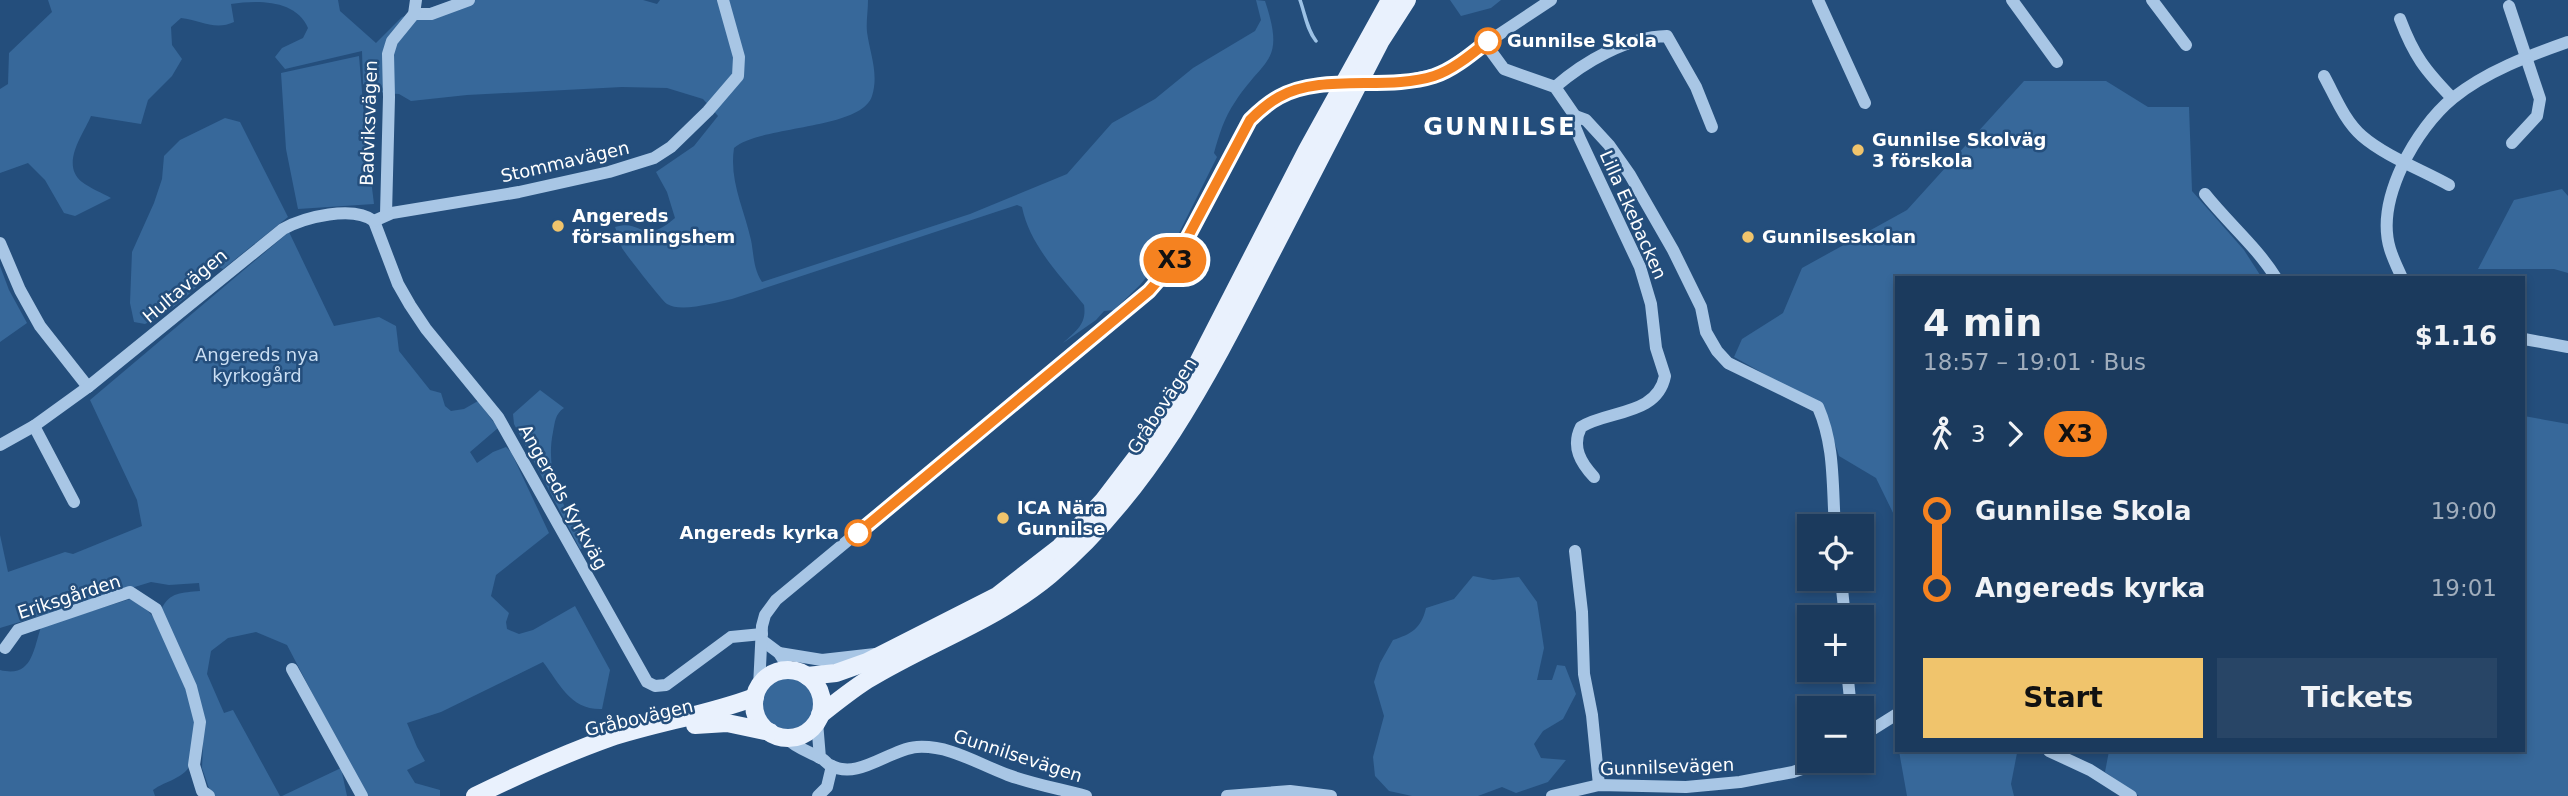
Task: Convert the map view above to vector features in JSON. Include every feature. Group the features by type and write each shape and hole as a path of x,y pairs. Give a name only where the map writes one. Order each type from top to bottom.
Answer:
{"main road":[{"name":"Gråbovägen","path":"799,673 836,673 867,662 968,613 998,596 1060,547 1103,501 1161,425 1189,380 1307,150 1390,0"},
{"name":"Gråbovägen","path":"818,719 868,679 997,613 1035,587 1070,556 1130,491 1169,439 1214,365 1380,42 1407,0"},
{"path":"799,673 819,690 822,698 818,719 803,734 778,735 759,720 756,713 757,692 769,676 799,673"},
{"name":"Gråbovägen","path":"475,796 610,738 724,708 757,692"},
{"name":"Gråbovägen","path":"560,759 700,724 727,723 778,735"}],"street":[{"path":"416,0 414,14 431,14 469,0"},
{"name":"Stommavägen","path":"374,221 386,214 519,192 608,173 653,158 671,148 701,120 738,76 739,57 723,0"},
{"path":"757,692 765,615 776,600 1149,291 1175,261 1250,120 1264,106 1281,96 1313,86 1404,81 1441,73 1551,0"},
{"path":"1818,0 1865,103"},
{"path":"2012,0 2057,62"},
{"path":"2152,0 2186,45"},
{"path":"2509,6 2540,104 2537,116 2512,144"},
{"name":"Badviksvägen","path":"386,214 388,54 392,41 414,14"},
{"path":"2400,19 2410,47 2425,71 2452,99"},
{"path":"1485,43 1504,69 1555,87 1572,72 1610,51 1653,36 1667,36 1696,87 1712,127"},
{"path":"2401,276 2389,247 2389,200 2405,161 2424,129 2452,99 2485,76 2527,56 2568,41"},
{"path":"2324,76 2345,115 2361,135 2448,185"},
{"name":"Lilla Ekebacken","path":"1555,87 1575,116 1575,127 1580,139 1640,267 1648,292 1652,330 1665,376 1661,390 1651,400 1632,410 1581,427 1576,443 1578,454 1583,465 1594,477"},
{"name":"Lilla Ekebacken","path":"1575,116 1586,120 1609,145 1630,175 1673,250 1701,307 1706,332 1717,351 1728,362 1818,407 1830,443 1835,514"},
{"path":"2205,194 2229,224 2247,239 2275,276"},
{"name":"Hultavägen","path":"0,445 33,426 88,387 283,229 309,218 329,215 359,215 374,221"},
{"name":"Angereds Kyrkväg","path":"374,221 398,284 410,305 426,329 498,417 647,682 655,686 666,685 731,637 763,638"},
{"path":"0,243 20,290 40,326 88,387"},
{"path":"2525,338 2568,347"},
{"path":"33,426 74,502"},
{"path":"1575,551 1582,612 1584,674 1592,715 1599,785"},
{"name":"Eriksgården","path":"5,648 18,630 130,592 144,600 156,609 191,687 200,722 194,765 202,791 209,796"},
{"path":"763,638 799,673"},
{"path":"779,653 822,660 883,653"},
{"path":"292,669 362,796"},
{"path":"1874,728 1895,715"},
{"path":"818,719 820,758"},
{"path":"778,735 832,766 827,787 818,796"},
{"name":"Gunnilsevägen","path":"832,766 853,769 898,750 936,748 962,755 1009,775 1086,796"},
{"path":"2051,752 2090,770 2131,796"},
{"name":"Gunnilsevägen","path":"1552,796 1599,785 1686,787 1740,782 1797,771"},
{"path":"1227,796 1290,790 1331,796"}],"green space":[{"path":"48,0 338,0 340,11 376,43 402,17 454,0 643,0 657,4 660,0 868,0 867,32 875,80 872,96 864,107 831,121 765,135 734,148 735,183 751,240 755,267 762,282 970,214 1067,174 1112,123 1155,99 1193,68 1255,31 1261,20 1256,0 1265,1 1273,37 1269,58 1245,87 1228,114 1214,153 1217,157 1174,243 1140,285 1114,310 1104,311 1096,320 1063,343 1082,322 1084,305 1039,247 1022,207 1017,205 732,299 690,307 667,304 624,251 615,227 624,225 648,231 655,230 675,218 667,192 656,172 694,146 718,116 703,99 667,88 622,87 467,95 411,101 399,94 384,93 363,84 362,51 285,69 275,57 282,48 303,38 308,28 295,12 265,2 231,4 234,22 227,24 214,25 181,18 171,27 172,45 182,59 172,76 148,100 141,124 91,116 75,149 73,167 76,175 85,184 111,198 75,216 64,213 45,180 28,163 0,173 0,89 8,84 9,53 52,12"},
{"path":"1450,0 1501,0 1491,8 1461,16"},
{"path":"359,56 374,204 298,209 286,149 281,73"},
{"path":"2024,81 2106,81 2148,107 2189,107 2192,191 2244,250 2261,276 1895,276 1895,517 1876,478 1839,456 1823,407 1734,357 1742,339 1783,313 1802,268 1907,210"},
{"path":"225,118 240,122 288,217 223,269 213,265 209,268 196,287 166,312 145,324 134,322 130,303 132,252 162,179 164,156 180,140"},
{"path":"2562,189 2568,196 2568,273 2554,269 2478,269 2514,200"},
{"name":"Angereds nya kyrkogård","path":"289,232 334,326 379,317 396,326 399,351 430,390 441,393 445,406 451,411 464,409 478,401 498,428 470,452 477,463 506,447 511,452 549,533 496,575 491,596 509,613 507,629 519,634 533,630 575,606 610,670 602,709 591,708 574,700 543,662 441,712 407,723 425,761 407,770 415,783 440,790 440,796 366,796 287,645 256,632 228,638 211,651 207,674 224,713 233,710 280,796 211,794 202,768 203,745 161,610 173,596 200,591 199,583 169,585 151,582 0,628 0,535 8,572 65,552 73,554 142,526 137,500 90,400"},
{"path":"0,266 9,290 27,323 0,342"},
{"path":"540,390 564,408 555,422 552,463 559,492 587,547 580,549 514,424 513,414"},
{"path":"2525,416 2568,424 2568,796 2139,796 2105,772 2109,752 2525,752"},
{"path":"1473,576 1493,580 1519,577 1537,602 1544,648 1537,680 1552,680 1557,665 1565,666 1576,694 1563,719 1543,731 1534,744 1541,758 1566,760 1548,782 1516,793 1502,787 1478,796 1412,796 1389,791 1375,776 1373,757 1384,716 1374,682 1380,663 1393,640 1410,633 1418,626 1426,608 1454,599"},
{"path":"130,599 146,609 154,619 183,680 195,725 193,753 188,768 180,776 153,790 155,796 0,796 0,670 19,670 25,666 33,653 41,627"},
{"path":"788,677 798,679 806,685 812,693 812,713 806,721 798,727 788,729 778,727 770,721 764,713 762,703 764,693 770,685 778,679"},
{"path":"1899,752 2017,753 2011,784 2014,796 1907,796"},
{"path":"341,768 347,796 282,796"}],"waterway":[{"path":"1300,0 1308,27 1316,41"}],"bus line":[{"name":"X3","path":"858,533 1149,291 1175,261 1250,120 1264,106 1295,90 1313,86 1416,80 1433,76 1488,41"}],"place":[{"name":"Gunnilse Skola","path":"1488,41"},
{"name":"Gunnilse Skolväg 3 förskola","path":"1858,150"},
{"name":"Angereds församlingshem","path":"558,226"},
{"name":"Gunnilseskolan","path":"1748,237"},
{"name":"ICA Nära Gunnilse","path":"1003,518"},
{"name":"Angereds kyrka","path":"858,533"}],"district":[{"name":"GUNNILSE","path":"1500,127"}]}
